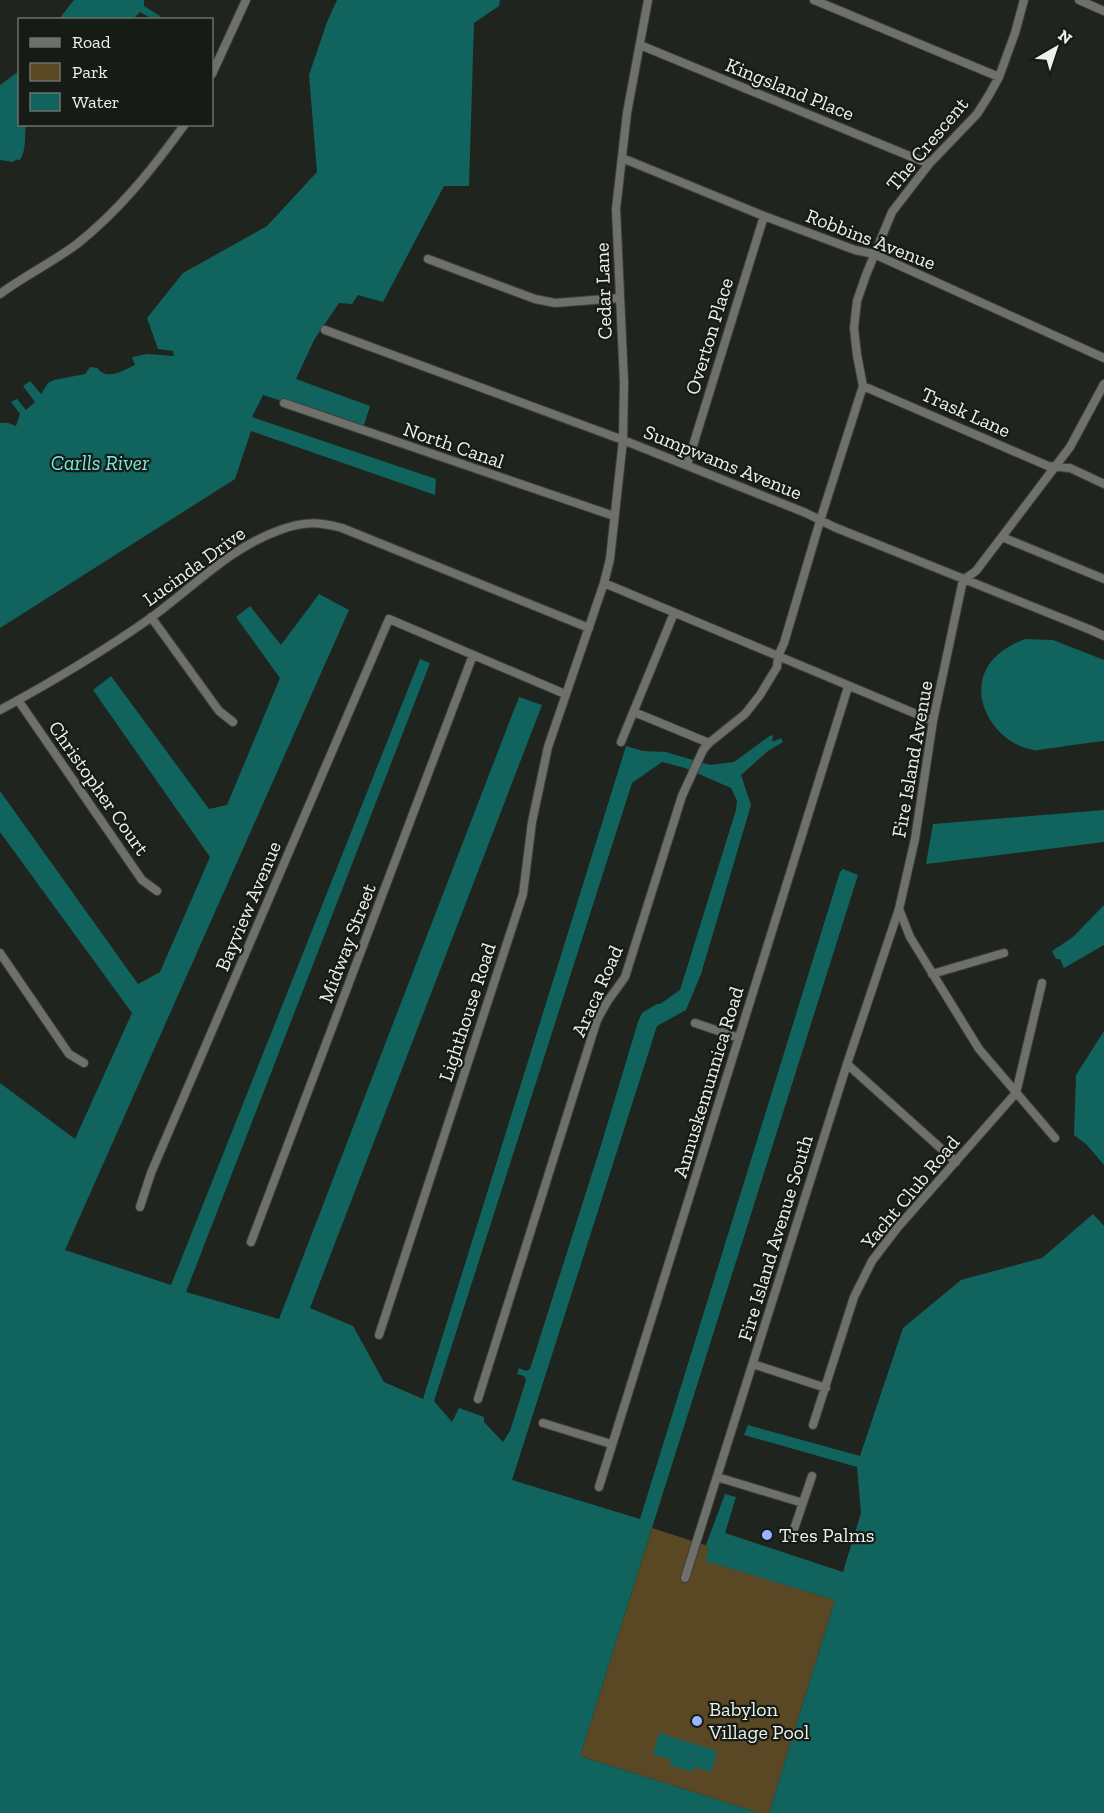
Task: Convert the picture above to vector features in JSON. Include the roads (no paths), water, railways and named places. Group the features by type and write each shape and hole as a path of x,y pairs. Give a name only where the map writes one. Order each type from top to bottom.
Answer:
{"street":[{"path":"213,72 246,0"},
{"name":"Cedar Lane","path":"565,694 604,583 610,559 623,440 624,382 616,209 627,113 648,0"},
{"path":"814,0 999,77"},
{"name":"The Crescent","path":"863,386 856,356 854,328 857,301 874,254 892,212 929,164 977,114 999,77 1024,0"},
{"path":"1079,0 1104,11"},
{"name":"Kingsland Place","path":"640,45 929,164"},
{"path":"0,294 76,244 114,211 154,166 184,126"},
{"name":"Robbins Avenue","path":"622,158 764,216 855,250 874,254 1104,358"},
{"name":"Overton Place","path":"687,465 764,216"},
{"path":"428,259 535,299 555,303 619,298"},
{"name":"Sumpwams Avenue","path":"325,330 687,465 1104,636"},
{"path":"963,580 976,571 1057,466 1070,447 1104,384"},
{"path":"778,656 784,643 863,386"},
{"name":"Trask Lane","path":"863,386 1048,466 1070,468 1104,484"},
{"name":"North Canal","path":"284,403 614,516"},
{"name":"Lucinda Drive","path":"0,710 152,617 227,559 255,541 290,527 319,522 342,528 589,628"},
{"path":"1002,537 1104,579"},
{"name":"Fire Island Avenue","path":"899,909 915,839 933,721 963,580"},
{"path":"604,583 933,721"},
{"path":"621,742 674,613"},
{"path":"152,617 219,711 233,722"},
{"name":"Bayview Avenue","path":"140,1207 151,1173 389,619 473,655"},
{"path":"473,655 565,694"},
{"name":"Midway Street","path":"251,1242 473,655"},
{"name":"Araca Road","path":"478,1399 597,1020 626,977 682,796 698,759 709,743 745,714 760,695 777,667 778,656"},
{"name":"Annuskemunnica Road","path":"599,1487 848,687"},
{"name":"Lighthouse Road","path":"379,1335 523,894 539,788 548,747 565,694"},
{"name":"Christopher Court","path":"18,700 142,880 157,891"},
{"path":"634,712 709,743"},
{"path":"899,909 910,937 979,1049 1055,1138"},
{"name":"Fire Island Avenue South","path":"685,1578 847,1064 899,909"},
{"path":"0,953 69,1053 84,1063"},
{"path":"932,974 1004,953"},
{"path":"1016,1093 1042,983"},
{"path":"695,1023 739,1038"},
{"path":"847,1064 956,1162"},
{"name":"Yacht Club Road","path":"813,1425 855,1297 872,1261 898,1227 1016,1093"},
{"path":"753,1364 826,1388"},
{"path":"543,1424 611,1444"},
{"path":"791,1539 813,1476"},
{"path":"717,1477 803,1503"}],"water":[{"path":"74,0 144,0 144,6 160,16 150,18 140,12 134,18 60,18"},
{"name":"Carlls River","path":"337,0 500,0 499,6 474,23 469,186 444,186 383,302 358,295 352,304 339,303 314,340 296,379 370,406 363,428 263,395 252,417 436,479 435,495 251,431 235,479 0,628 0,423 16,426 20,414 11,402 17,399 26,410 35,402 23,386 30,381 41,394 48,383 85,374 90,367 110,374 135,365 132,357 147,354 174,356 173,351 158,349 147,318 183,273 267,226 317,172 309,75"},
{"path":"18,72 18,126 26,126 25,144 19,161 17,159 13,162 0,160 0,85"},
{"path":"319,594 349,610 65,1250 171,1285 420,659 430,663 186,1292 279,1319 519,697 542,705 310,1308 353,1326 384,1382 423,1399 626,746 643,751 666,752 710,765 734,762 771,735 773,736 772,742 781,738 783,742 768,751 741,775 751,805 701,974 686,1010 657,1026 512,1480 640,1519 840,872 843,869 858,875 580,1756 759,1813 0,1813 0,1083 75,1139 132,1013 0,832 0,791 138,984 160,972 210,857 93,690 111,676 209,809 227,805 280,678 236,617 250,606 281,645","holes":["662,762 685,768 731,788 737,801 736,810 680,990 642,1013 638,1022 530,1369 526,1371 519,1368 517,1374 524,1376 526,1380 510,1431 503,1442 484,1422 484,1417 459,1408 452,1422 434,1401 632,783"]},
{"path":"1025,639 1053,640 1104,660 1104,741 1034,750 1009,740 998,730 984,706 981,693 982,679 988,666 1000,653"},
{"path":"1104,810 1104,842 926,864 933,824"},
{"path":"1104,905 1104,945 1064,968 1060,959 1056,959 1052,951 1073,937"},
{"path":"1104,1031 1104,1165 1086,1144 1074,1135 1076,1075"},
{"path":"1093,1214 1104,1226 1104,1813 769,1813 835,1600 706,1561 708,1546 706,1545 725,1494 736,1497 725,1533 843,1572 861,1513 857,1467 744,1435 748,1425 860,1456 903,1328 961,1280 1042,1258"},
{"path":"659,1733 717,1751 711,1772 694,1767 692,1772 669,1765 671,1760 653,1754"}],"place":[{"name":"Tres Palms","path":"767,1535"},
{"name":"Babylon Village Pool","path":"697,1721"}]}
